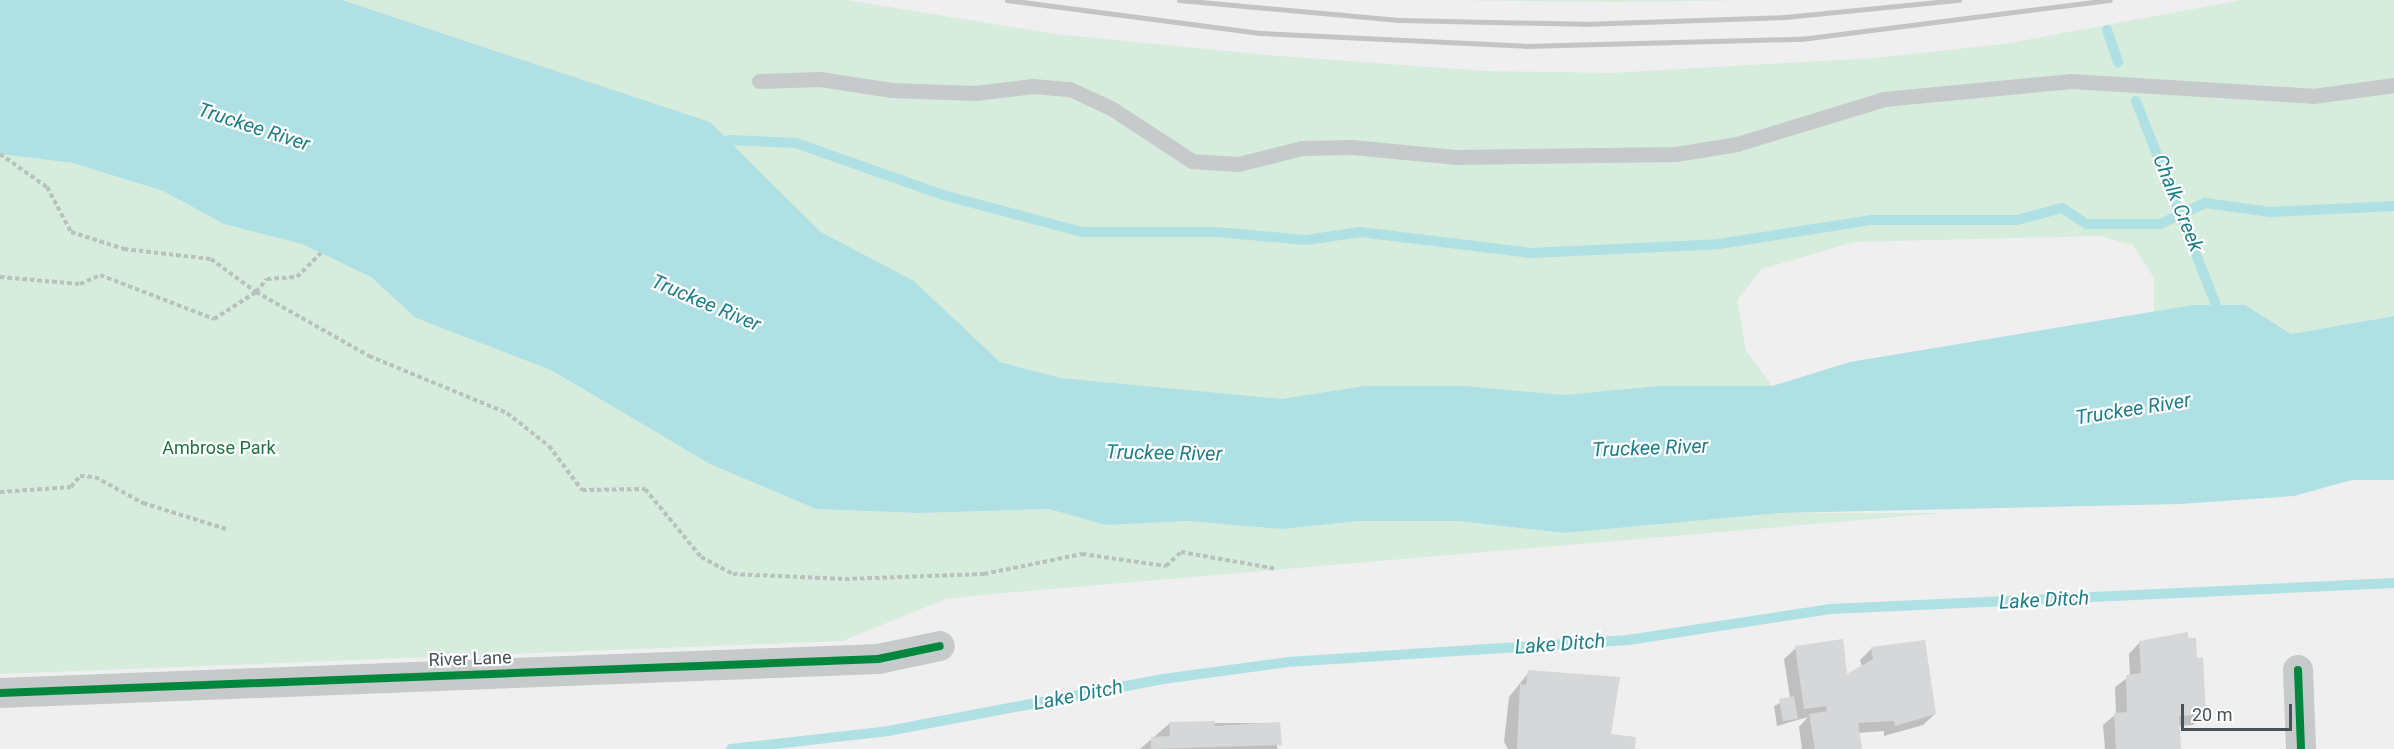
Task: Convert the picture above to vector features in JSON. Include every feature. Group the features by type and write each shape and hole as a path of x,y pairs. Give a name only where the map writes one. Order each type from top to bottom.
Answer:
{"street":[{"name":"River Lane","path":"0,693 878,658 940,646"},
{"path":"2298,670 2301,749"}],"lane":[{"path":"759,81 820,79 891,90 963,93 1033,86 1070,89 1111,108 1192,161 1238,164 1302,148 1352,147 1455,157 1676,154 1737,144 1884,99 2071,81 2313,96 2394,85"}],"path":[{"path":"0,154 47,187 71,232 124,249 211,259 256,292 369,356 507,413 549,446 582,490 645,489 701,557 734,574 845,579 984,574 1082,554 1166,566 1181,552 1277,570"},
{"path":"0,277 80,284 100,275 214,319 256,292 267,279 297,276 321,253"},
{"path":"0,492 71,487 80,476 94,477 143,502 226,529"}],"green space":[{"path":"342,0 847,0 1055,34 1267,55 1485,71 1611,73 1874,58 2004,44 2242,0 2394,0 2394,316 2291,334 2245,305 2154,312 2154,278 2133,245 2100,236 1854,242 1762,269 1737,300 1746,351 1772,386 1657,386 1564,395 1466,386 1363,386 1282,399 1061,378 1000,362 914,281 821,232 710,122"},
{"path":"1446,0 1751,0 1616,2"},
{"name":"Ambrose Park","path":"0,154 73,163 163,191 224,224 302,244 371,277 416,318 551,370 710,464 816,509 919,513 1049,509 1107,525 1188,521 1282,529 1360,521 1458,521 1564,533 1780,513 1943,513 946,599 842,641 0,674"}],"water":[{"name":"Truckee River","path":"0,0 342,0 710,122 821,232 914,281 1000,362 1061,378 1282,399 1363,386 1466,386 1564,395 1657,386 1772,386 1850,362 2193,305 2245,305 2291,334 2394,316 2394,480 2352,480 2294,496 2180,504 1780,513 1564,533 1458,521 1360,521 1282,529 1188,521 1106,525 1049,509 919,513 816,509 710,464 551,370 416,318 371,277 302,244 224,224 163,191 73,163 0,154"}],"building":[{"path":"2188,632 2188,638 2196,638 2197,658 2203,657 2206,714 2179,716 2181,749 2116,749 2114,713 2127,712 2126,675 2141,673 2139,641"},
{"path":"1843,639 1847,674 1873,659 1871,647 1925,640 1936,714 1895,726 1894,721 1858,723 1862,749 1815,749 1809,714 1827,711 1826,706 1804,709 1795,646"},
{"path":"1528,670 1620,677 1611,734 1636,737 1635,749 1517,749 1520,684 1526,685"},
{"path":"1794,696 1798,719 1783,721 1779,699"},
{"path":"1215,721 1215,726 1280,722 1282,745 1151,749 1151,737 1170,736 1169,722"}],"waterway":[{"name":"Chalk Creek","path":"2107,30 2118,62"},
{"name":"Chalk Creek","path":"2136,101 2216,305"},
{"path":"729,140 796,143 943,195 1082,232 1216,232 1306,240 1360,232 1531,253 1719,244 1870,220 2017,220 2062,208 2087,224 2160,224 2205,203 2270,212 2394,206"},
{"name":"Lake Ditch","path":"731,749 888,731 1163,679 1288,662 1628,640 1831,609 2394,583"}],"railway":[{"path":"1007,0 1262,33 1525,46 1801,39 2110,0"},
{"path":"1179,0 1399,20 1583,24 1785,17 1959,0"}],"cycle path":[{"path":"0,693 878,659 940,646"},
{"path":"2298,670 2301,749"}]}
